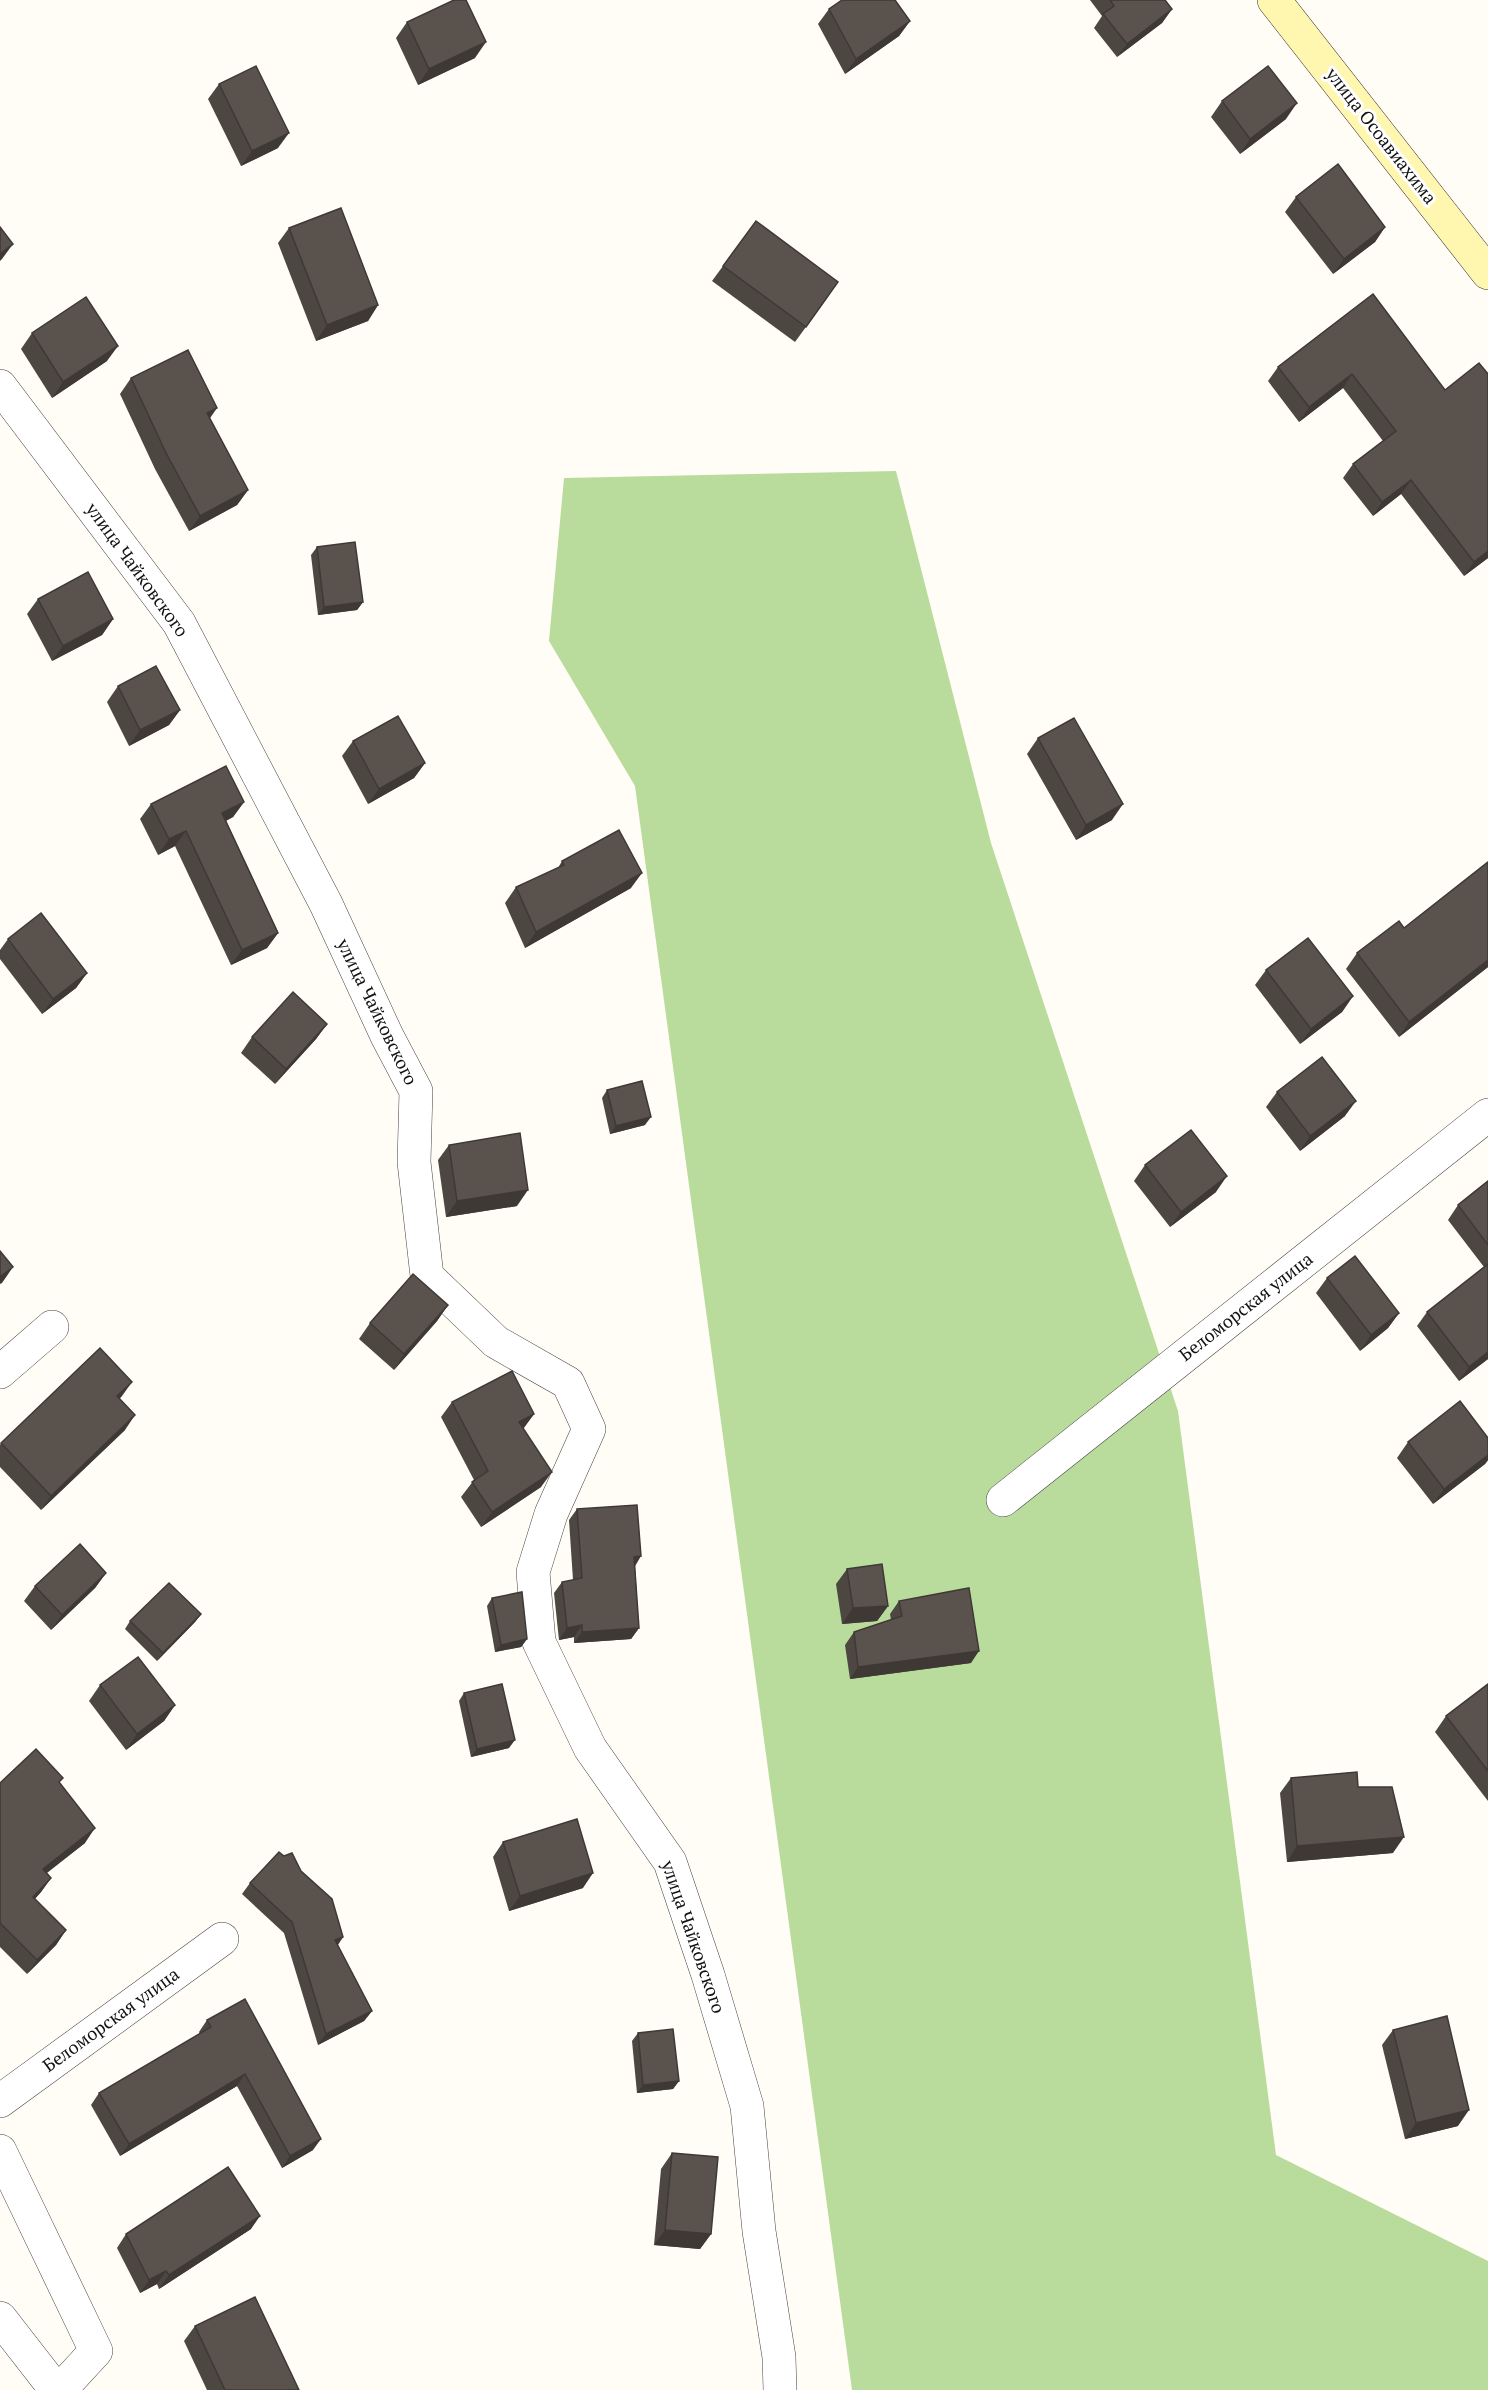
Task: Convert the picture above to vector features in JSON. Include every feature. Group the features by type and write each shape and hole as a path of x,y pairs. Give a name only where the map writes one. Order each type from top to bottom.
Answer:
{"street":[{"name":"улица Осоавиахима","path":"1274,0 1488,273"},
{"name":"улица Чайковского","path":"0,386 179,623 326,904 387,1036 416,1091 414,1162 427,1276 496,1342 568,1383 589,1429 551,1514 533,1572 539,1642 590,1748 670,1862 708,1975 747,2106 759,2231 779,2357 780,2390"},
{"name":"Беломорская улица","path":"1003,1500 1488,1115"},
{"path":"0,1371 52,1327"},
{"name":"Беломорская улица","path":"0,2100 222,1939"},
{"path":"0,2151 96,2351 58,2390 0,2318"}],"green space":[{"path":"896,471 991,843 1178,1411 1276,2155 1488,2261 1488,2390 852,2390 635,786 549,641 564,478"}],"building":[{"path":"454,0 466,0 486,42 429,69 407,22"},
{"path":"842,0 895,0 910,21 856,59 829,9"},
{"path":"1110,0 1165,0 1172,9 1127,44 1103,14 1114,6"},
{"path":"256,66 289,133 252,151 219,84"},
{"path":"1268,66 1297,103 1250,139 1222,101"},
{"path":"1338,164 1385,227 1344,259 1296,197"},
{"path":"341,208 378,305 327,325 289,228"},
{"path":"756,221 838,282 806,327 723,266"},
{"path":"0,227 13,244 0,254"},
{"path":"1373,294 1445,390 1479,363 1488,374 1488,551 1474,562 1411,480 1382,502 1353,464 1396,431 1352,374 1309,407 1278,367"},
{"path":"86,297 118,346 63,382 32,333"},
{"path":"188,350 217,408 207,413 248,490 200,516 166,453 131,378"},
{"path":"355,542 363,602 324,607 317,547"},
{"path":"88,572 113,619 63,646 38,599"},
{"path":"156,666 180,710 140,730 118,686"},
{"path":"398,716 425,763 379,789 353,741"},
{"path":"1074,718 1123,804 1086,825 1038,738"},
{"path":"226,766 244,802 222,813 278,933 242,950 186,831 169,839 151,804"},
{"path":"619,830 642,873 536,932 516,887 564,865 562,861"},
{"path":"1488,862 1488,960 1409,1022 1357,953 1399,921 1404,928"},
{"path":"41,913 87,973 53,999 8,939"},
{"path":"1308,938 1353,996 1311,1029 1266,970"},
{"path":"293,992 327,1024 286,1069 252,1037"},
{"path":"1322,1057 1356,1101 1310,1136 1277,1092"},
{"path":"642,1081 651,1117 616,1126 607,1090"},
{"path":"1191,1130 1227,1176 1181,1212 1145,1165"},
{"path":"520,1133 528,1190 457,1201 449,1145"},
{"path":"1488,1181 1488,1245 1458,1205"},
{"path":"0,1251 13,1267 0,1277"},
{"path":"1355,1256 1399,1313 1371,1335 1327,1278"},
{"path":"1488,1264 1488,1352 1469,1367 1427,1312"},
{"path":"413,1274 448,1305 404,1354 370,1323"},
{"path":"100,1348 132,1382 117,1396 135,1415 51,1496 1,1443"},
{"path":"512,1371 534,1414 519,1422 552,1472 492,1512 472,1482 488,1471 452,1402"},
{"path":"1460,1401 1488,1438 1488,1455 1444,1489 1408,1442"},
{"path":"637,1505 641,1556 634,1557 639,1628 582,1632 582,1625 567,1628 562,1582 582,1578 577,1509"},
{"path":"80,1544 106,1573 62,1615 35,1586"},
{"path":"882,1564 888,1606 853,1608 847,1569"},
{"path":"169,1583 201,1614 163,1653 130,1621"},
{"path":"969,1588 979,1651 858,1667 854,1632 902,1616 899,1601"},
{"path":"522,1592 527,1639 501,1645 492,1598"},
{"path":"138,1657 175,1705 137,1734 100,1685"},
{"path":"502,1684 515,1740 477,1749 464,1693"},
{"path":"1488,1684 1488,1771 1446,1716"},
{"path":"36,1749 63,1778 59,1782 95,1828 43,1869 51,1878 33,1897 66,1930 37,1960 0,1923 0,1783"},
{"path":"1357,1772 1358,1787 1392,1787 1404,1837 1297,1846 1291,1778"},
{"path":"577,1819 593,1873 520,1896 503,1842"},
{"path":"279,1852 284,1856 292,1853 301,1871 332,1899 343,1937 335,1940 372,2011 326,2034 292,1922 250,1883"},
{"path":"245,1999 321,2139 290,2156 245,2074 129,2144 99,2093 211,2027 207,2020"},
{"path":"1447,2016 1469,2110 1416,2123 1393,2030"},
{"path":"673,2029 679,2081 643,2085 638,2033"},
{"path":"672,2153 718,2157 711,2234 665,2230"},
{"path":"228,2167 260,2216 169,2275 166,2271 149,2280 126,2234"},
{"path":"255,2297 299,2390 225,2390 195,2326"}]}
